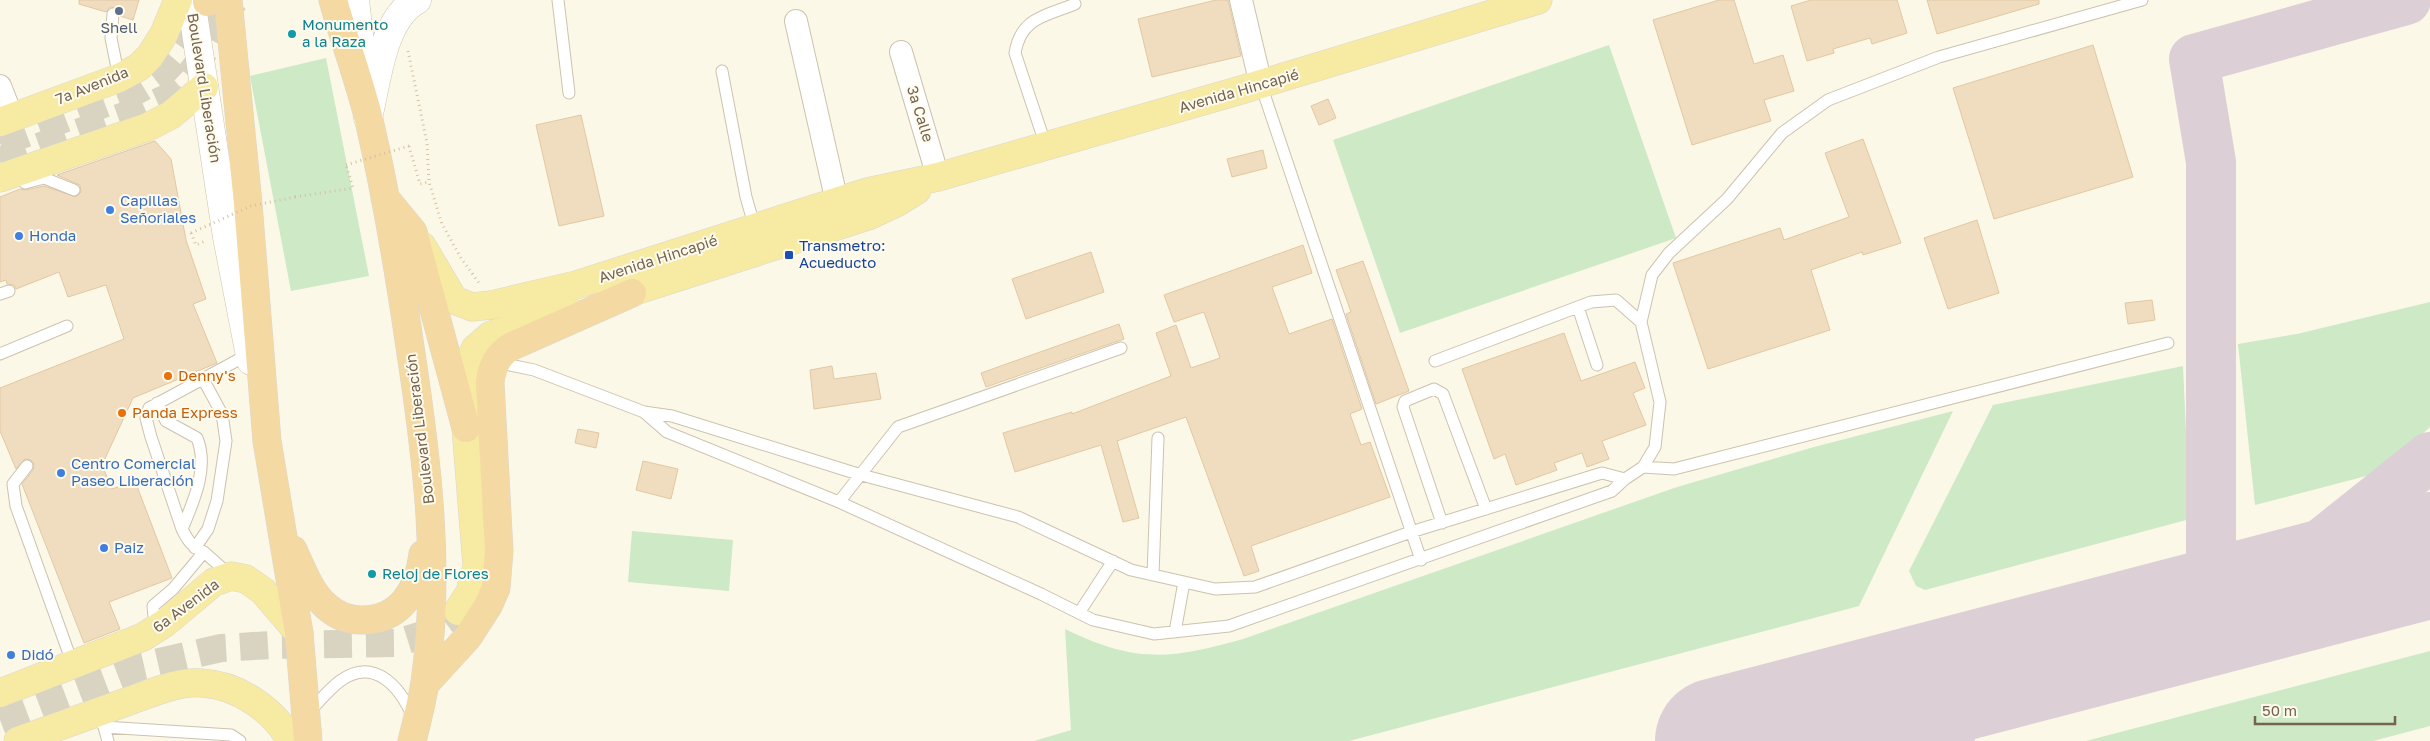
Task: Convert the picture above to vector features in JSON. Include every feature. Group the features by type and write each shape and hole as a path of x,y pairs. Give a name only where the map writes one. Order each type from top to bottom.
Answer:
{"highway":[{"name":"Boulevard Liberación","path":"208,0 248,204 267,440 299,633 308,741"},
{"name":"Boulevard Liberación","path":"332,0 368,118 384,197 402,291 422,424 429,486 433,555 432,611 425,684 414,732"},
{"path":"384,197 414,232 466,428"},
{"path":"425,684 475,628 492,599 496,588 499,552 490,383 496,362 505,351 517,344 632,293"},
{"path":"281,526 311,586 324,604 348,618 376,619 386,617 407,600 416,581 422,558 429,486"}],"main road":[{"name":"7a Avenida","path":"6,120 119,78 139,67 150,56 164,34 178,0"},
{"name":"Boulevard Liberación","path":"208,0 204,87 227,236 267,440"},
{"name":"Boulevard Liberación","path":"355,0 368,118"},
{"path":"368,118 387,39 396,19 417,0"},
{"name":"Avenida Hincapié","path":"414,232 445,288 454,300 472,307 491,305 576,285 867,192 938,177 1261,84 1538,0"},
{"path":"5,183 148,128 171,115 204,87"},
{"name":"Avenida Hincapié","path":"458,611 470,592 477,566 466,428 467,371 475,349 485,339 499,332 632,293 868,216 898,202 938,177"},
{"name":"6a Avenida","path":"0,693 156,630 209,586 231,576 246,579 263,591 299,633"},
{"path":"18,741 100,720 175,686 201,682 220,685 244,695 279,722 291,741"}],"street":[{"path":"1241,0 1261,84"},
{"path":"796,21 837,202"},
{"name":"3a Calle","path":"901,52 938,177"},
{"path":"0,86 6,120"}],"lane":[{"path":"558,0 569,93"},
{"path":"644,412 667,432 838,502 1093,620 1154,634 1229,626 1421,560 1612,491 1624,479 1643,467 1655,447 1660,402 1641,322 1652,274 1669,253 1727,200 1782,133 1828,100 1939,57 2142,0"},
{"path":"1046,146 1015,53 1017,39 1028,23 1075,4"},
{"path":"113,14 111,38 119,78"},
{"path":"722,71 755,228"},
{"path":"1261,84 1421,560"},
{"path":"5,183 44,178 74,190"},
{"path":"1435,361 1591,302 1616,300 1641,322"},
{"path":"1578,306 1598,365"},
{"path":"0,354 67,326"},
{"path":"1643,467 1674,469 2168,343"},
{"path":"838,502 858,474 898,428 1121,348"},
{"path":"231,576 187,540 146,418 149,408 157,403 250,354"},
{"path":"496,362 534,370 644,412 672,416 858,474 1018,517 1131,570 1215,590 1255,587 1411,532 1602,473 1624,479"},
{"path":"156,630 153,606 173,589 200,550 218,501 226,441 222,414 203,379"},
{"path":"1442,522 1403,407 1405,401 1434,390 1443,394 1486,509"},
{"path":"157,403 166,421 197,438 201,448 200,477 194,501 182,529"},
{"path":"1153,575 1158,438"},
{"path":"27,466 13,484 16,506 73,665"},
{"path":"1080,613 1113,561"},
{"path":"1175,632 1184,582"},
{"path":"307,713 340,681 356,673 371,672 384,678 396,687 414,732"},
{"path":"108,741 100,720 231,735 240,741"}],"path":[{"path":"407,42 427,144 429,182 442,224 491,305"},
{"path":"210,239 196,245 191,233 250,206 295,196 353,188 346,165 409,146 420,184 429,182"}],"green space":[{"path":"1609,45 1676,238 1400,333 1333,140"},
{"path":"326,58 369,276 291,291 250,76"},
{"path":"2430,302 2430,427 2386,466 2370,475 2255,505 2238,344 2297,334"},
{"path":"2183,366 2190,519 1925,590 1916,586 1909,571 1993,405"},
{"path":"1953,411 1859,606 1349,741 1034,741 1071,730 1065,629 1112,648 1133,653 1152,655 1173,654 1217,646 1243,639 1677,487 1814,447"},
{"path":"632,531 733,540 729,591 628,582"},
{"path":"2430,651 2430,726 2373,741 2086,741"}],"building":[{"name":"Shell","path":"79,0 139,0 133,20 120,16 117,8 110,7 106,12 79,4"},
{"path":"1216,0 1228,0 1241,56 1152,77 1138,19"},
{"path":"1719,0 1734,0 1754,64 1783,55 1794,91 1764,100 1771,121 1692,145 1653,20"},
{"path":"1811,0 1897,0 1907,33 1872,44 1870,38 1833,49 1834,53 1807,61 1791,6"},
{"path":"1927,0 2039,0 2039,4 1937,34"},
{"path":"2093,45 2133,177 1994,219 1953,88"},
{"path":"1328,99 1336,118 1319,125 1311,106"},
{"path":"581,115 604,216 559,226 536,125"},
{"path":"1863,139 1901,243 1863,255 1862,252 1811,270 1830,330 1708,369 1673,263 1780,228 1784,240 1849,217 1825,153"},
{"path":"155,141 171,159 186,240 206,299 193,304 217,363 133,398 102,465 112,489 135,481 172,578 109,602 120,629 84,643 22,484 33,470 34,464 31,460 25,459 16,469 0,431 0,388 124,339 106,285 68,297 59,272 16,289 14,285 7,284 6,280 0,282 0,197 20,189 26,190 44,186 76,197 81,192 80,185 57,175"},
{"path":"1263,150 1267,168 1232,177 1227,159"},
{"path":"1977,220 1999,293 1948,309 1924,238"},
{"path":"1303,245 1312,273 1272,287 1289,334 1332,319 1362,409 1350,414 1361,445 1370,442 1390,497 1251,546 1259,571 1244,576 1186,417 1117,441 1139,518 1123,522 1101,445 1015,472 1003,433 1072,412 1072,414 1171,376 1156,333 1176,325 1191,368 1220,358 1204,312 1174,322 1164,295"},
{"path":"1091,252 1104,292 1026,319 1012,279"},
{"path":"1363,261 1409,391 1376,404 1346,314 1351,312 1336,270"},
{"path":"2152,300 2155,320 2128,324 2125,303"},
{"path":"1119,324 1124,339 986,387 981,373"},
{"path":"1564,333 1581,381 1635,362 1645,388 1633,393 1646,425 1602,441 1609,459 1587,467 1582,453 1554,463 1557,470 1516,485 1505,454 1494,459 1462,369"},
{"path":"832,366 834,379 876,373 881,399 814,409 810,370"},
{"path":"578,429 599,433 596,448 575,443"},
{"path":"643,461 678,469 671,499 636,490"}],"taxiway":[{"path":"2211,612 2211,162 2194,59 2406,0"},
{"path":"2247,603 2430,457"},
{"path":"1950,741 1951,701 1962,677"},
{"path":"1909,691 1923,701 1934,713 1949,741"}],"runway":[{"path":"1718,741 2430,555"}],"tunnel":[{"path":"0,161 138,111 167,98 180,87 197,65 223,14 235,0"},
{"path":"0,143 144,87 165,70 183,50 202,15"},
{"path":"0,720 142,666 221,648 271,645 397,643 429,633 458,611"}],"place":[{"name":"Shell","path":"119,11"},
{"name":"Monumento a la Raza","path":"292,34"},
{"name":"Capillas Señoriales","path":"110,210"},
{"name":"Honda","path":"19,236"},
{"name":"Transmetro: Acueducto","path":"789,255"},
{"name":"Denny's","path":"168,376"},
{"name":"Panda Express","path":"122,413"},
{"name":"Centro Comercial Paseo Liberación","path":"61,473"},
{"name":"Paiz","path":"104,548"},
{"name":"Reloj de Flores","path":"372,574"},
{"name":"Didó","path":"11,655"}]}
